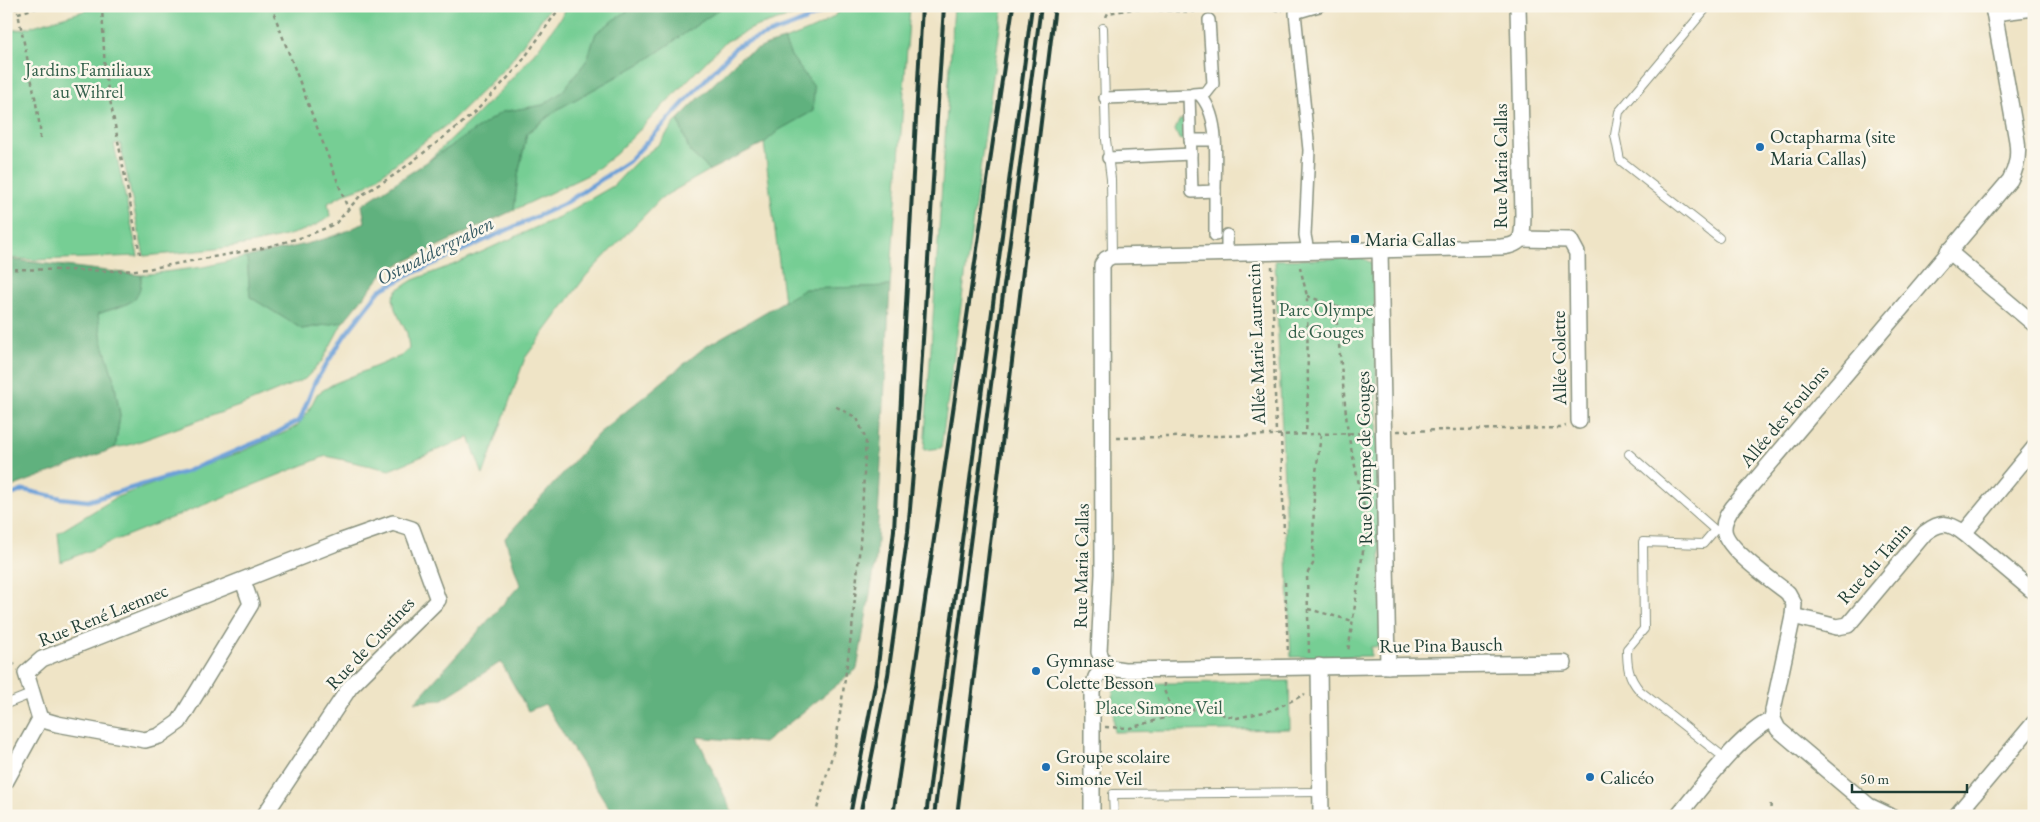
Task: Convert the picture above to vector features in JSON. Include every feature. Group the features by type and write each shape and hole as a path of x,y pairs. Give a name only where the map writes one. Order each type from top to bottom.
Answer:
{"street":[{"path":"1308,251 1305,235 1309,150 1295,13 1319,6"},
{"name":"Rue Maria Callas","path":"1105,667 1099,652 1103,574 1102,265 1106,258 1112,256 1501,247 1517,244 1521,239 1522,214 1518,6"},
{"path":"1994,10 2034,8"},
{"name":"Allée des Foulons","path":"1719,530 1733,508 1948,251 2010,180 2018,162 2017,141 1994,10"},
{"path":"1105,98 1206,93 1213,84 1210,16"},
{"path":"1194,94 1207,102 1210,110 1214,140 1215,191 1221,235 1227,253"},
{"path":"1194,94 1190,140 1192,192 1215,191"},
{"path":"1190,140 1214,140"},
{"path":"1108,158 1191,154"},
{"name":"Allée Colette","path":"1521,239 1570,240 1577,253 1580,420"},
{"name":"Rue Olympe de Gouges","path":"1380,250 1388,666"},
{"path":"1948,251 2034,324"},
{"path":"2034,448 1964,534 2034,592"},
{"name":"Rue de Custines","path":"268,814 350,687 438,600 412,530 393,523 339,542"},
{"name":"Rue du Tanin","path":"1794,616 1837,627 1848,626 1925,533 1935,525 1950,524 1964,534"},
{"path":"1719,530 1729,544 1788,593 1794,604 1794,616 1773,710 1773,719 1778,728 1869,806 1890,816"},
{"name":"Rue René Laennec","path":"40,719 26,673 42,659 243,582 339,542"},
{"path":"6,782 40,719 57,724 145,740 159,736 179,722 251,604 243,582"},
{"name":"Rue Pina Bausch","path":"1314,667 1564,662"},
{"path":"1092,816 1092,691 1096,677 1105,667 1124,670 1314,667 1319,693 1321,816"},
{"path":"1678,816 1726,759 1760,725 1773,719"},
{"path":"1956,816 2034,723"}],"lane":[{"path":"1708,6 1619,112 1615,134 1620,160 1719,238"},
{"name":"Rue Maria Callas","path":"1102,28 1108,158 1111,179 1112,256"},
{"path":"1629,454 1719,530 1704,544 1643,542 1644,629 1627,648 1627,663 1632,681 1640,690 1726,759"},
{"path":"6,704 32,694"},
{"path":"1114,816 1113,794 1321,792"}],"path":[{"path":"15,6 35,97 40,139"},
{"path":"18,13 44,6"},
{"path":"102,6 105,74 140,254"},
{"path":"271,6 348,209"},
{"path":"6,269 124,271 203,260 263,248 303,237 336,224 360,196 396,174 461,124 478,108 518,67 561,6"},
{"path":"1210,16 1266,8 1268,6"},
{"path":"1102,28 1108,13 1133,9 1200,12"},
{"path":"1306,434 1308,391 1307,296 1299,262 1308,251"},
{"name":"Allée Marie Laurencin","path":"1271,252 1276,435"},
{"path":"1307,296 1335,304 1382,323"},
{"path":"1335,304 1348,434 1364,507 1366,532 1346,666"},
{"path":"815,816 836,742 852,629 860,544 866,440 857,418 833,405"},
{"name":"Allée Colette","path":"1103,438 1560,428 1580,420"},
{"path":"1314,667 1308,609 1307,574 1313,564 1314,488 1321,434"},
{"name":"Allée Marie Laurencin","path":"1281,435 1284,533"},
{"path":"1285,582 1289,667"},
{"path":"1308,609 1353,621"},
{"path":"1163,669 1164,690 1174,714"},
{"path":"1092,726 1130,728 1198,708 1210,708 1224,715 1237,718 1273,710 1304,694 1319,693"},
{"path":"1770,816 1771,801"}],"green space":[{"name":"Jardins Familiaux au Wihrel","path":"101,6 551,6 507,66 449,123 366,186 346,193 328,203 330,216 310,228 281,237 241,245 144,256 120,143 114,144 138,256 36,260 6,258 6,31 23,29"},
{"path":"568,6 634,6 596,33 587,60 563,92 543,105 502,112 429,160 521,68 538,49"},
{"path":"634,6 724,6 645,61 558,109 527,133 518,175 514,210 385,271 343,322 302,329 250,297 247,257 337,235 365,222 362,205 502,112 543,105 562,92 587,60 596,33"},
{"path":"724,6 815,6 810,10 755,27 725,42 617,153 592,173 514,210 518,175 527,133 560,108 645,61"},
{"path":"845,6 910,6 890,286 805,289 784,302 764,143 779,130 813,111 814,87 791,56 784,40 824,23"},
{"path":"954,6 1003,6 941,448 924,450"},
{"path":"784,40 791,56 814,87 813,111 779,130 764,143 710,170 690,152 678,119 741,57 767,45"},
{"path":"1188,117 1188,142 1179,139 1175,130 1179,121"},
{"path":"678,119 690,152 710,170 661,198 586,276 525,358 483,475 469,437 389,470 326,456 61,562 58,533 117,497 241,452 286,432 297,426 308,412 317,394 333,384 401,356 409,349 407,333 395,309 393,298 397,290 413,280 455,264 561,216 613,186 637,161 659,144"},
{"path":"247,257 250,297 302,329 343,322 322,361 305,379 245,404 132,444 115,448 120,416 114,380 102,341 98,314 122,306 134,299 138,293 141,275 203,267"},
{"name":"Parc Olympe de Gouges","path":"1363,258 1374,265 1382,646 1371,647 1371,656 1291,657 1275,260"},
{"path":"6,259 141,275 138,293 134,299 122,306 98,314 102,341 114,380 120,416 115,448 6,489"},
{"path":"890,286 876,559 857,669 764,743 697,737 734,816 614,816 545,704 528,711 501,662 441,700 415,702 520,585 505,538 598,434 705,347 805,289"},
{"name":"Place Simone Veil","path":"1289,681 1290,729 1114,732 1113,684"}],"waterway":[{"name":"Ostwaldergraben","path":"6,497 24,490 61,498 88,501 185,472 271,436 300,420 315,382 345,335 380,290 564,204 629,161 737,46 797,24 820,13 829,6"}],"railway":[{"path":"850,816 877,674 894,530 922,6"},
{"path":"860,816 888,675 908,532 919,403 944,6"},
{"path":"893,816 1013,6"},
{"path":"926,816 1032,6"},
{"path":"934,816 1041,6"},
{"path":"957,816 1055,6"}],"place":[{"name":"Octapharma (site Maria Callas)","path":"1760,147"},
{"name":"Maria Callas","path":"1355,239"},
{"name":"Gymnase Colette Besson","path":"1036,671"},
{"name":"Groupe scolaire Simone Veil","path":"1046,767"},
{"name":"Calicéo","path":"1590,777"}]}
